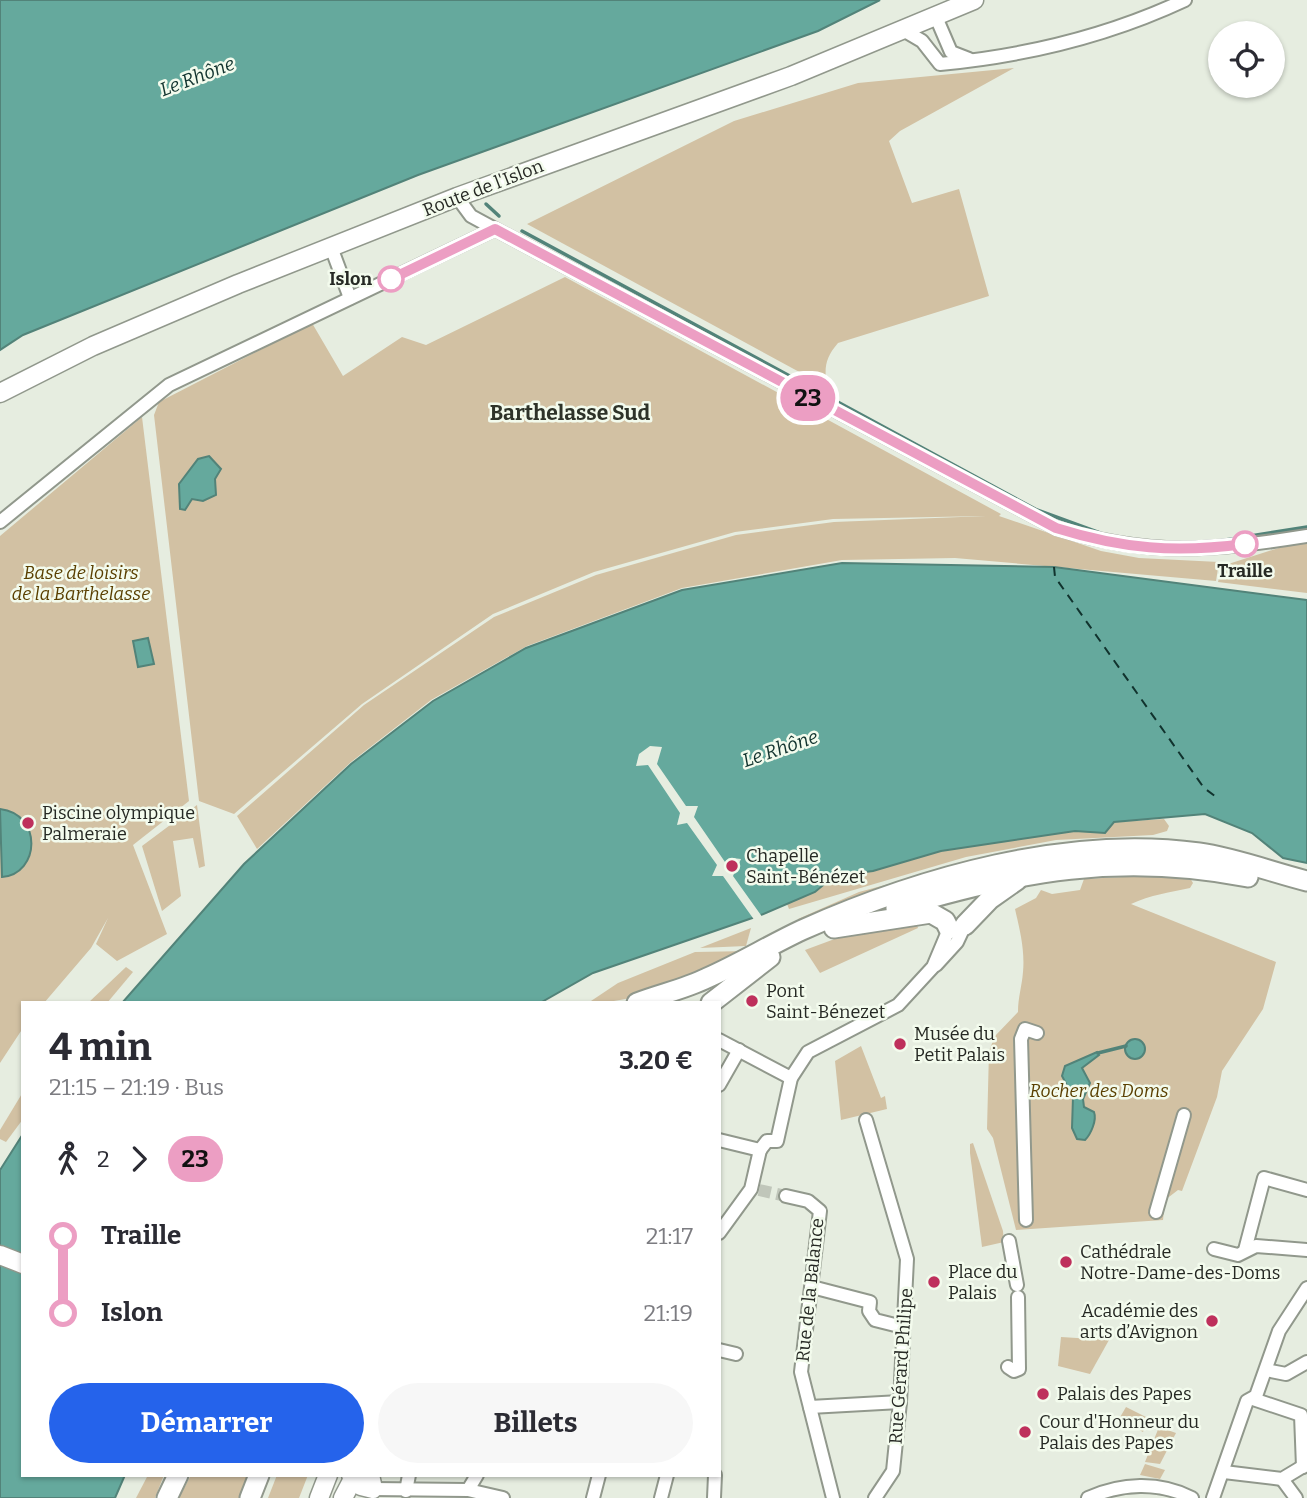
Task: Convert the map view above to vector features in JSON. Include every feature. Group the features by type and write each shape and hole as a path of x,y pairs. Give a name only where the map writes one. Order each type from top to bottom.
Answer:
{"main road":[{"path":"643,1001 706,979 932,883 986,866 1045,854 1183,852 1220,858 1307,881"},
{"path":"955,892 986,866"},
{"path":"713,1001 788,942 1024,874 1083,866 1174,867 1230,873 1307,892"},
{"path":"957,927 1024,874"},
{"path":"932,883 955,892"},
{"path":"955,892 957,927"},
{"path":"834,928 931,913 957,927"},
{"path":"167,1498 177,1477"},
{"path":"250,1498 258,1477"}],"street":[{"name":"Route de l'Islon","path":"0,393 105,341 331,247 457,197 791,76 905,31 974,0"},
{"path":"905,31 922,41 940,64 1043,48 1109,31 1185,0"},
{"path":"936,17 951,52 976,60"},
{"path":"457,197 471,215 495,229 1010,506 1056,528 1090,538 1158,550 1193,551 1307,536"},
{"path":"0,522 169,385 495,229"},
{"path":"331,247 350,298"},
{"path":"721,1231 755,1190 760,1150 767,1141 777,1141 791,1078 808,1052 898,1005 933,967 957,927"},
{"path":"1026,1220 1021,1039 1022,1031 1027,1028 1037,1033"},
{"path":"721,1041 791,1078"},
{"path":"818,1049 833,1057"},
{"path":"721,1082 739,1050"},
{"path":"1156,1212 1184,1115"},
{"name":"Rue Gérard Philipe","path":"871,1122 908,1259 900,1402 893,1471 875,1498"},
{"path":"721,1140 760,1150"},
{"path":"1245,1250 1264,1178 1307,1190"},
{"name":"Rue de la Balance","path":"786,1196 816,1205 820,1223 801,1372 833,1498"},
{"path":"1008,1367 1014,1371 1019,1369 1018,1291 1009,1241"},
{"path":"1214,1249 1238,1255 1256,1246 1307,1250"},
{"path":"0,1255 21,1263"},
{"path":"812,1287 870,1302 870,1311 875,1320 899,1326"},
{"path":"1253,1399 1279,1331 1307,1288"},
{"path":"721,1350 736,1354"},
{"path":"1266,1370 1286,1374 1307,1362"},
{"path":"1213,1498 1247,1401 1253,1399 1301,1415 1305,1466 1282,1479 1224,1472"},
{"path":"810,1407 900,1402"},
{"path":"319,1498 327,1477"},
{"path":"468,1490 476,1477"},
{"path":"593,1498 598,1477"},
{"path":"661,1498 666,1477"},
{"path":"714,1495 715,1477"},
{"path":"1282,1479 1297,1498"},
{"path":"343,1498 364,1480 402,1493 468,1490 503,1498"},
{"path":"1089,1497 1134,1486 1172,1488 1192,1498"}],"green space":[{"path":"1014,68 900,131 889,141 912,203 959,189 989,296 838,343 826,364 827,387 527,224 734,121 858,83"},
{"path":"565,277 1001,514 999,516 1101,551 1139,558 1219,562 1216,581 955,558 842,560 682,588 527,646 431,700 351,762 257,849 237,816 364,705 494,617 596,575 736,535 834,522 986,516 833,519 735,532 594,572 493,614 362,704 234,814 199,801 154,415 159,402 312,323 343,376 402,337 426,345"},
{"name":"Base de loisirs de la Barthelasse","path":"142,417 189,801 133,845 167,934 117,961 96,944 108,918 91,948 46,1001 21,1001 21,1031 0,1063 0,536"},
{"path":"1307,539 1307,593 1218,582 1222,566"},
{"path":"197,805 205,866 199,868 193,838 173,841 181,896 162,911 142,846"},
{"path":"1164,819 1169,826 1167,831 1153,835 1056,840 966,857 789,909 787,904 815,892 834,876 873,871 941,851 1075,831 1105,833 1114,822"},
{"path":"922,875 800,925 798,919 859,892"},
{"name":"Rocher des Doms","path":"1143,876 1190,878 1193,883 1190,888 1131,904 1276,962 1263,1009 1222,1071 1217,1097 1182,1191 1178,1190 1165,1200 1163,1220 1016,1230 993,1138 987,1129 989,1051 995,1036 1018,1012 1023,948 1015,909 1036,898 1041,890 1052,894 1080,890 1084,879"},
{"path":"916,921 918,928 820,973 805,950 840,937"},
{"path":"751,928 746,946 700,948"},
{"path":"750,951 651,992 614,1001 591,1001 618,983 695,952"},
{"path":"126,967 133,972 109,1001 90,1001"},
{"path":"861,1046 881,1098 885,1096 887,1109 841,1120 835,1061"},
{"path":"21,1095 21,1122 6,1142 0,1139 0,1130"},
{"path":"973,1143 1003,1231 1004,1242 982,1247 970,1153 970,1144"},
{"path":"1061,1337 1109,1340 1090,1374 1058,1366"},
{"path":"1126,1407 1148,1418 1143,1432 1119,1419"},
{"path":"1159,1427 1176,1433 1160,1464 1145,1462"},
{"path":"1145,1464 1165,1470 1160,1479 1140,1475"},
{"path":"147,1477 163,1477 155,1498 136,1498"},
{"path":"190,1477 248,1477 240,1498 179,1498"},
{"path":"276,1477 307,1477 299,1498 268,1498"}],"water":[{"name":"Le Rhône","path":"0,0 880,0 818,31 418,175 23,335 0,350"},
{"path":"209,456 221,469 215,479 216,495 203,501 192,499 185,510 180,509 179,484 198,459"},
{"name":"Le Rhône","path":"842,563 1054,567 1307,600 1307,863 1283,858 1252,833 1205,814 1114,822 1105,833 1075,831 941,851 873,871 834,876 815,892 761,915 593,973 544,1001 124,1001 244,864 351,764 433,701 526,648 682,590"},
{"path":"148,638 154,664 138,667 133,641"},
{"path":"0,809 14,813 24,821 30,832 31,844 24,866 15,873 2,877"},
{"path":"1135,1039 1142,1042 1145,1049 1142,1056 1135,1059 1128,1056 1125,1049 1128,1042"},
{"path":"1097,1052 1099,1055 1082,1068 1090,1083 1083,1099 1084,1107 1094,1112 1094,1123 1085,1140 1077,1139 1072,1128 1073,1097 1062,1076 1065,1066"},
{"path":"21,1137 21,1477 124,1477 115,1498 0,1498 0,1170"}],"pier":[{"name":"Pont Saint-Bénezet","path":"650,746 662,747 657,764 686,806 698,806 694,817 725,862 732,858 741,859 733,876 763,918 755,921 723,876 712,876 717,865 687,823 677,825 680,813 648,765 636,766 639,754"}],"waterway":[{"path":"486,204 499,216"},
{"path":"522,231 1037,510 1100,533"},
{"path":"1219,541 1307,527"},
{"path":"1098,1053 1126,1046"}],"ferry route":[{"path":"1054,567 1055,577 1204,788 1219,799"}],"tunnel":[{"path":"759,1190 786,1196"}],"bus line":[{"name":"23","path":"391,279 495,229 701,342 1056,528 1125,546 1158,550 1193,551 1245,544"}],"place":[{"name":"Islon","path":"391,279"},
{"name":"Traille","path":"1245,544"},
{"name":"Piscine olympique Palmeraie","path":"28,823"},
{"name":"Chapelle Saint-Bénézet","path":"732,866"},
{"name":"Pont Saint-Bénezet","path":"752,1001"},
{"name":"Musée du Petit Palais","path":"900,1044"},
{"name":"Cathédrale Notre-Dame-des-Doms","path":"1066,1262"},
{"name":"Place du Palais","path":"934,1282"},
{"name":"Académie des arts d’Avignon","path":"1212,1321"},
{"name":"Palais des Papes","path":"1043,1394"},
{"name":"Cour d'Honneur du Palais des Papes","path":"1025,1432"}],"district":[{"name":"Barthelasse Sud","path":"570,413"}]}
